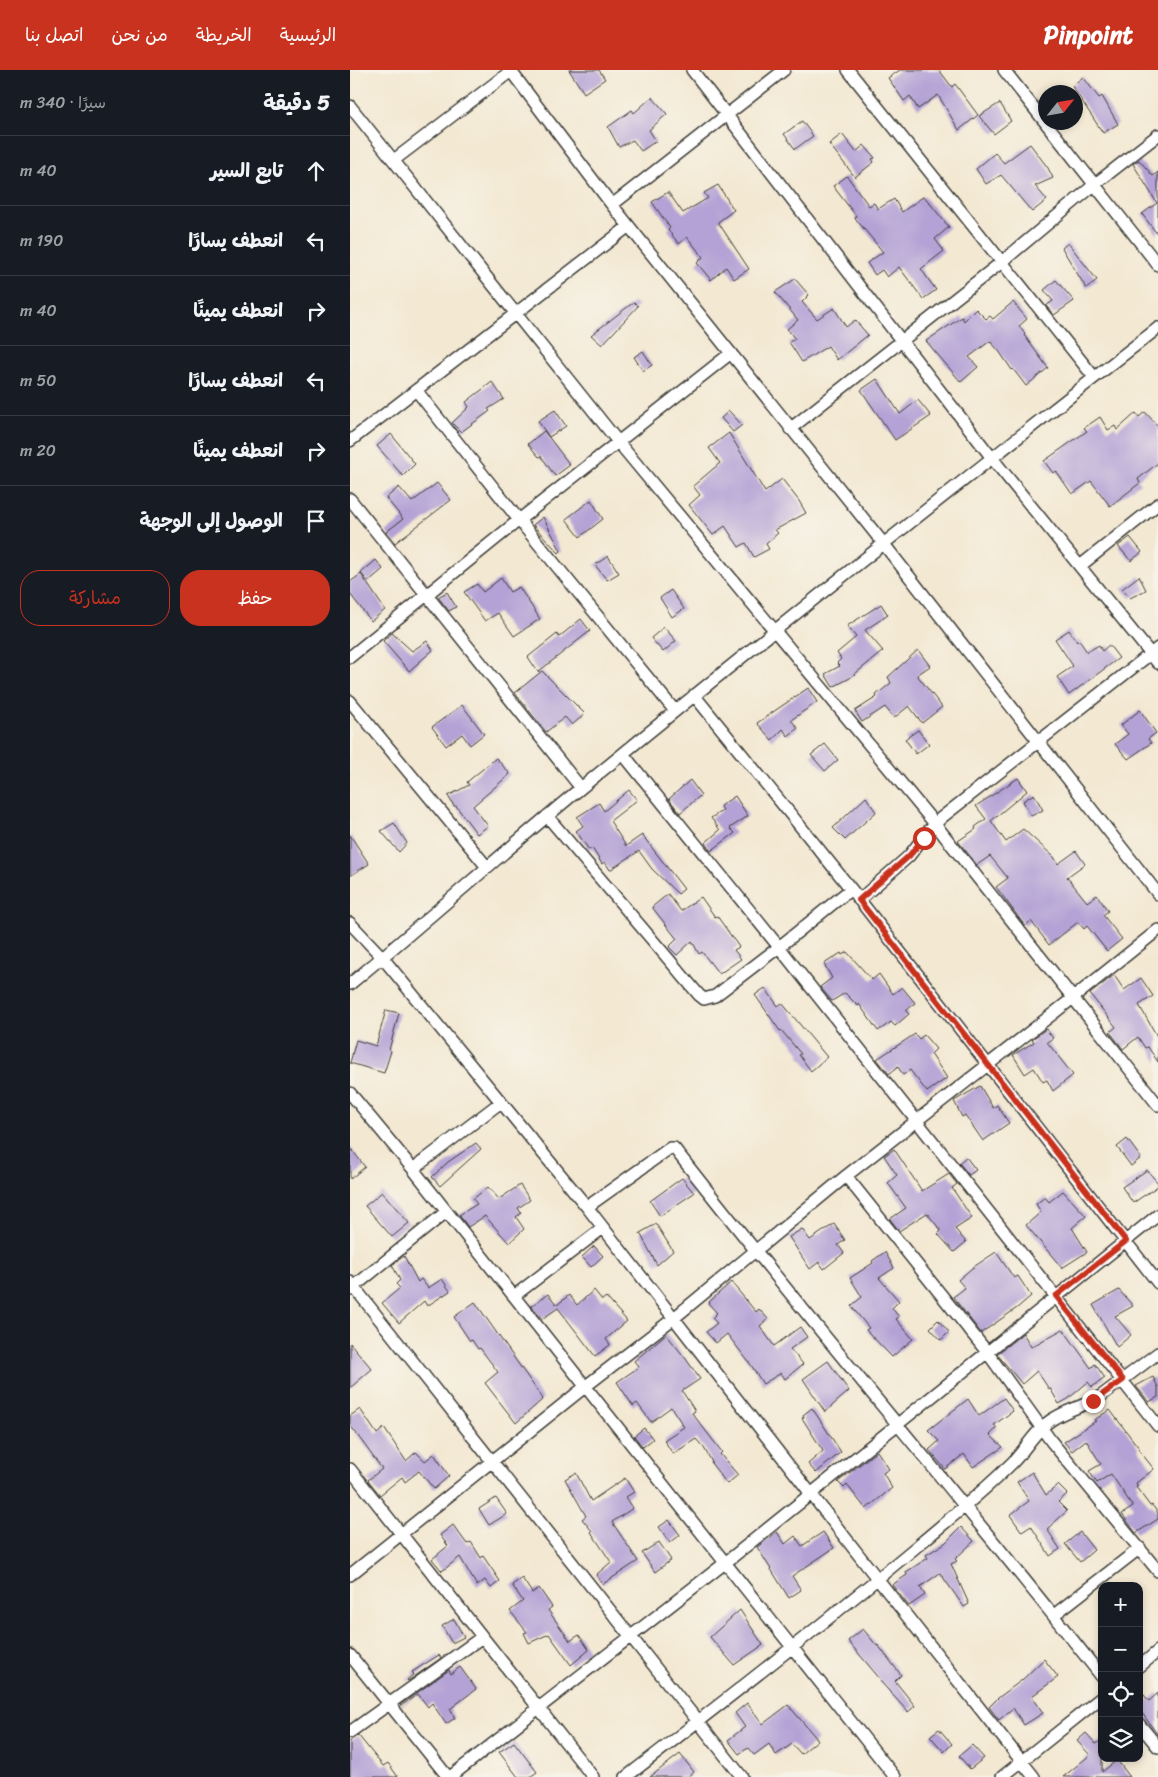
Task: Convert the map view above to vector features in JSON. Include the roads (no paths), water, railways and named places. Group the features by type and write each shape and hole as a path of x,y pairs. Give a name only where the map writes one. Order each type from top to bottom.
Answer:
{"street":[{"path":"394,160 511,70 628,226 883,543 1158,894"},
{"path":"692,70 992,458 1156,655 1038,742 935,824 909,856 859,900"},
{"path":"612,205 784,70"},
{"path":"848,70 1003,261 1094,377"},
{"path":"1004,70 1158,265"},
{"path":"350,106 619,442 935,824 1158,1105"},
{"path":"790,429 1003,261 1094,185 1158,135"},
{"path":"350,441 628,226"},
{"path":"350,984 675,710 883,543 1158,328"},
{"path":"350,656 731,353"},
{"path":"416,390 519,520 675,710"},
{"path":"350,499 581,788"},
{"path":"1080,566 1158,504"},
{"path":"694,695 851,889 1158,1283"},
{"path":"350,701 487,867"},
{"path":"623,754 917,1120 1158,1426"},
{"path":"547,816 704,999 714,996 851,889"},
{"path":"350,922 382,957 587,1207 1034,1777"},
{"path":"350,1576 586,1386 674,1318 846,1176 1158,930"},
{"path":"350,1093 413,1168 895,1777"},
{"path":"413,1168 501,1102"},
{"path":"587,1207 673,1147 754,1252 965,1506 1098,1672"},
{"path":"846,1176 987,1352 1050,1441 1140,1548 1154,1557 1158,1571"},
{"path":"446,1212 351,1286 742,1777"},
{"path":"350,1655 449,1777 898,1425 1158,1215"},
{"path":"514,1296 603,1228"},
{"path":"626,1777 792,1647 965,1506 1022,1453 1041,1428 1059,1415 1093,1401 1158,1353"},
{"path":"350,1469 593,1777"},
{"path":"1054,1615 1140,1548"},
{"path":"350,1732 482,1636"},
{"path":"1143,1664 1158,1651"},
{"path":"1002,1777 1098,1700"},
{"path":"1143,1729 1158,1748"}]}
